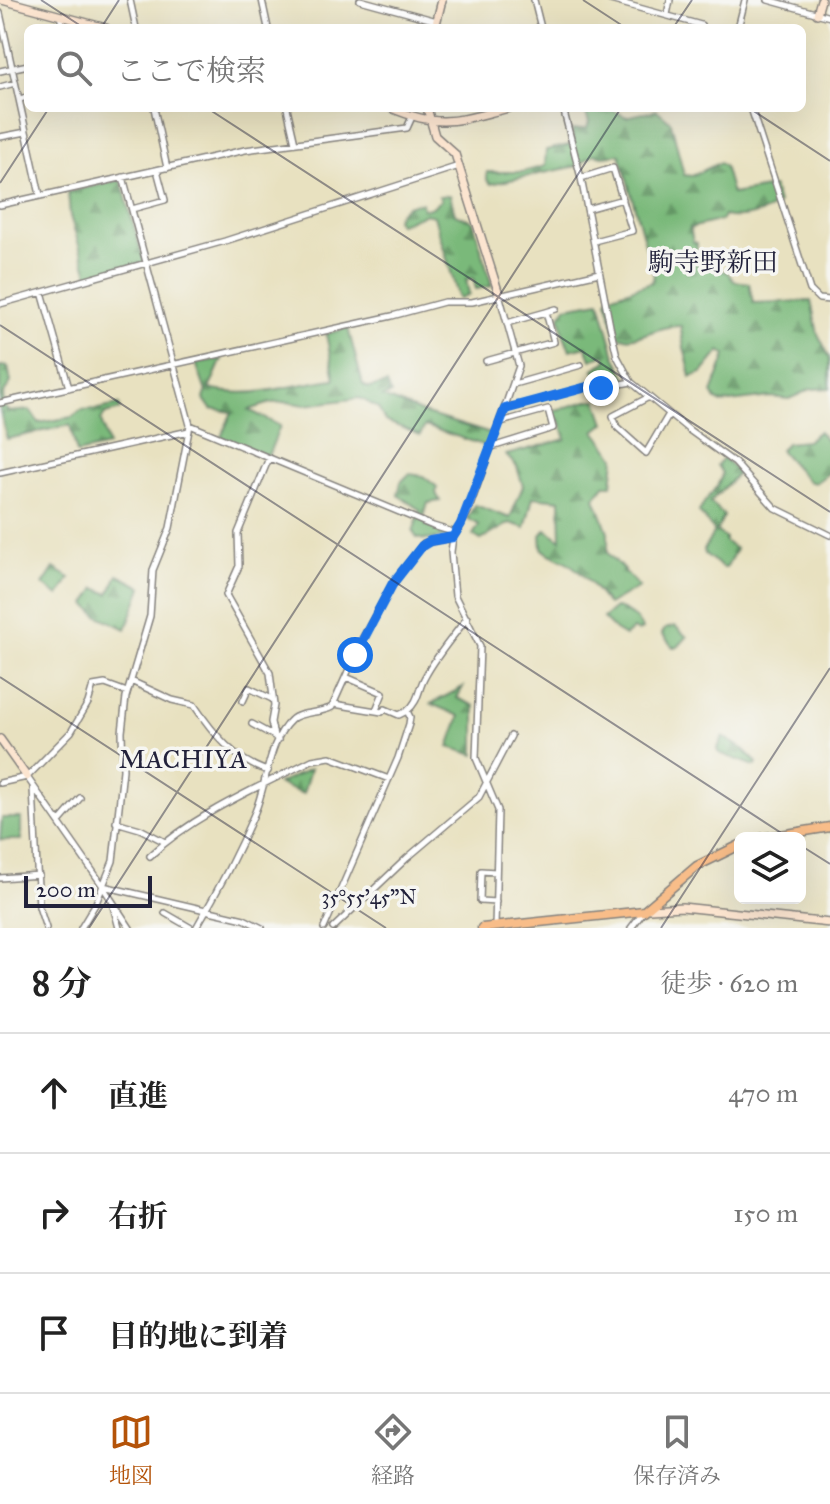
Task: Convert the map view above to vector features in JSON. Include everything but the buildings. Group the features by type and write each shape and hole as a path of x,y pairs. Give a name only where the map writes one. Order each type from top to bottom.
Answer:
{"main road":[{"path":"799,832 830,827"},
{"path":"482,928 647,910 697,866 734,848"}],"street":[{"path":"130,0 135,24"},
{"path":"262,0 267,24"},
{"path":"365,1 436,24 442,0"},
{"path":"534,0 540,24"},
{"path":"610,0 698,24"},
{"path":"667,15 670,0"},
{"path":"739,24 745,0"},
{"path":"768,0 830,17"},
{"path":"817,14 821,0"},
{"path":"9,1 91,24"},
{"path":"0,13 2,38 12,69 40,195"},
{"path":"60,16 62,24"},
{"path":"0,71 24,66"},
{"path":"0,87 15,83"},
{"path":"19,99 24,98"},
{"path":"155,112 167,168"},
{"path":"288,112 295,143"},
{"path":"401,112 431,122 452,121 491,112"},
{"path":"0,205 245,150 407,128 414,117 422,112"},
{"path":"428,112 435,136 455,154 460,166 519,366 468,512 454,535 452,588 480,646 476,758 499,818 495,927"},
{"path":"564,112 581,178 617,356 631,382 735,463 775,508 830,535"},
{"path":"752,112 810,290 819,299 830,300"},
{"path":"0,137 26,132"},
{"path":"0,304 146,264 460,166"},
{"path":"581,178 613,168 632,231 594,241"},
{"path":"132,209 165,200 157,170"},
{"path":"81,928 103,886 114,856 127,692 151,609 153,570 170,528 189,428 123,177"},
{"path":"587,209 623,199"},
{"path":"0,403 444,302 472,302 599,273"},
{"path":"42,292 69,388"},
{"path":"507,323 556,309"},
{"path":"486,361 554,342 546,312"},
{"path":"513,385 581,365"},
{"path":"505,409 587,387 601,388 631,382"},
{"path":"649,397 613,416 617,427 646,453 669,414"},
{"path":"492,447 553,428 548,409 500,423"},
{"path":"0,473 189,428 454,535"},
{"path":"269,458 238,533 239,566 226,595 270,673 271,722 276,738"},
{"path":"165,913 194,928 242,841 265,784 276,738 291,720 320,713 334,704 363,638 399,574 424,543 454,535"},
{"path":"334,704 382,712 385,709 399,715 407,711 415,703 422,682 436,658 467,618"},
{"path":"346,677 383,693 376,710"},
{"path":"131,681 172,700 194,705 212,731 244,761 268,771"},
{"path":"0,783 27,777 71,732 88,703 93,686 105,684 127,692"},
{"path":"243,701 249,688 272,699"},
{"path":"324,928 406,735 410,719 407,711"},
{"path":"252,724 276,738"},
{"path":"333,928 407,858 479,797 511,736"},
{"path":"0,739 130,928"},
{"path":"150,856 165,842 312,760 330,757 389,779"},
{"path":"33,787 39,907 46,928"},
{"path":"59,822 80,798"},
{"path":"116,822 140,829 165,842"},
{"path":"496,872 481,871 480,901 496,902"},
{"path":"0,878 39,875"},
{"path":"103,886 207,909 244,919 262,928"},
{"path":"114,905 119,928"},
{"path":"631,928 647,910 682,907 830,923"}],"green space":[{"path":"585,112 617,112 626,117 659,112 671,122 684,175 692,176 719,163 724,166 732,194 773,187 778,204 766,211 745,217 724,216 722,220 690,228 693,242 697,243 696,264 702,267 719,265 719,270 727,272 734,281 749,283 753,303 811,301 818,334 830,358 830,388 811,389 789,399 770,397 722,403 712,393 726,355 720,351 702,373 691,377 681,326 640,336 616,336 607,300 610,296 652,282 654,276 620,154 594,154 577,166 491,184 487,180 487,172 523,172 545,166 546,150 574,144 572,130 587,128 589,122"},
{"path":"121,180 144,262 89,277 70,216 68,192"},
{"path":"450,195 455,214 473,221 492,286 476,289 473,278 466,279 469,294 459,299 434,216 425,214 399,224 396,219 406,207 422,203 423,209 431,208 441,200 439,196"},
{"path":"600,301 615,356 627,379 600,386 594,369 607,361 605,354 591,360 586,346 570,350 560,316 566,307"},
{"path":"348,328 363,385 369,388 387,384 391,394 383,397 494,435 489,447 425,426 420,435 385,421 378,408 360,398 305,405 271,403 249,410 280,426 268,456 221,437 232,412 211,409 204,399 206,392 196,363 222,359 209,389 226,392 258,392 335,379 326,334"},
{"path":"0,366 8,367 11,382 3,395 4,407 9,412 30,410 39,423 72,417 81,410 119,405 120,410 105,414 101,420 108,446 77,453 70,425 7,439 0,410"},
{"path":"597,400 605,423 595,431 615,457 612,485 604,485 595,498 608,532 608,553 639,587 608,605 577,570 542,548 541,535 546,529 561,540 560,500 533,497 525,528 510,523 481,540 473,535 479,525 467,518 475,505 510,518 523,486 517,467 506,455 566,439 560,420 553,419 552,411"},
{"path":"819,431 830,445 830,472 815,483 808,481 780,450 786,443 807,441"},
{"path":"723,458 739,472 710,502 724,515 717,531 725,542 736,549 726,568 705,554 714,531 699,512 721,478 722,473 717,465"},
{"path":"409,474 423,476 437,487 440,501 428,503 424,517 426,525 450,536 426,540 417,538 413,532 420,510 398,495 401,482"},
{"path":"54,568 70,578 59,596 43,585"},
{"path":"118,575 142,587 126,629 97,615 86,604 96,588 109,594"},
{"path":"615,608 631,615 642,629 638,632 633,629 625,636 615,630 603,618"},
{"path":"675,626 687,637 678,647 673,647 662,634 665,629"},
{"path":"463,687 457,698 475,706 475,755 449,747 460,716 431,704"},
{"path":"723,737 743,749 757,763 755,766 719,753 717,750"},
{"path":"310,769 303,794 278,784"},
{"path":"2,818 21,818 21,840 0,840"}],"district":[{"name":"駒寺野新田","path":"713,262"},
{"name":"MACHIYA","path":"183,759"}],"route":[{"path":"355,655 393,583 424,543 453,537 461,524 505,409 587,387 601,388"}]}
